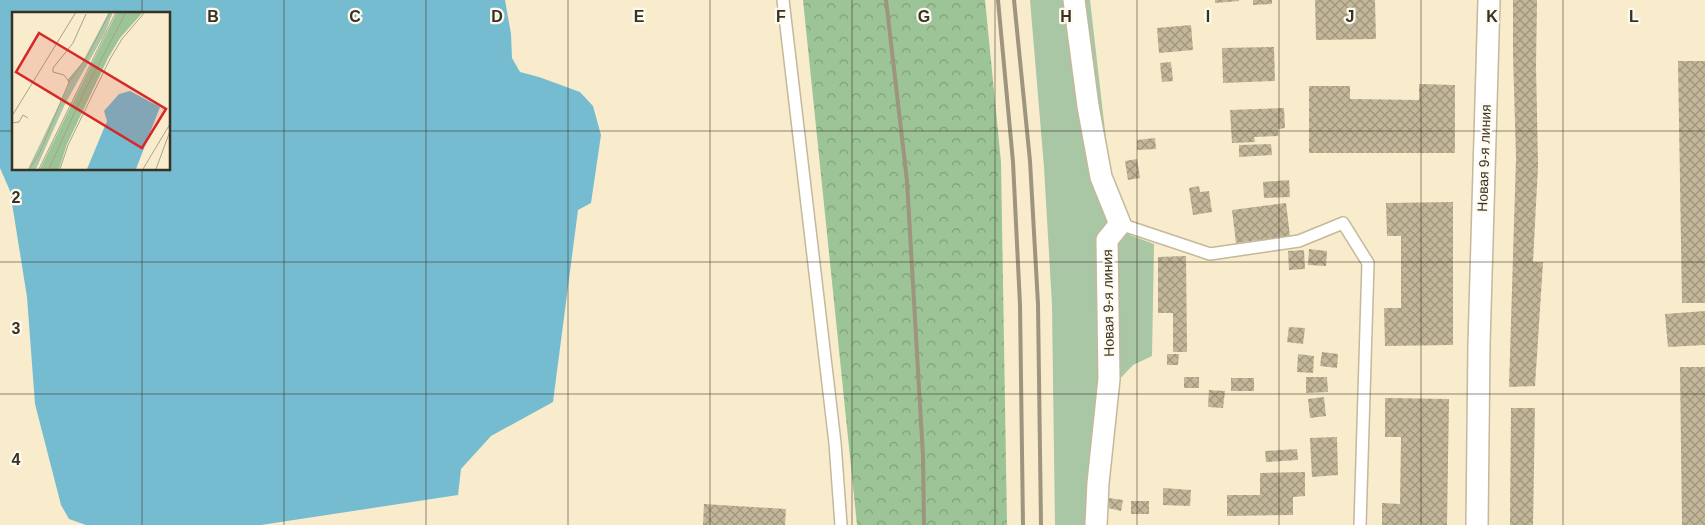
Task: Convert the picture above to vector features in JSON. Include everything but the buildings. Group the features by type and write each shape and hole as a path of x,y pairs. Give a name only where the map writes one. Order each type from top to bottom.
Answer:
{"street":[{"path":"1074,0 1088,106 1100,177 1120,224"},
{"name":"Новая 9-я линия","path":"1477,525 1479,344 1489,0"},
{"name":"Новая 9-я линия","path":"1096,525 1098,483 1109,379 1107,240 1120,224"}],"lane":[{"path":"783,0 835,444 841,525"},
{"path":"1120,224 1210,254 1299,241 1343,223 1368,263 1360,525"}],"green space":[{"path":"803,0 985,0 1001,162 1007,525 857,525"},
{"path":"1030,0 1090,0 1110,174 1128,215 1130,235 1154,244 1152,356 1133,365 1115,384 1106,525 1055,525 1052,305 1044,167"}],"water":[{"path":"0,0 505,0 511,34 512,58 520,72 580,92 593,106 601,135 591,203 578,210 553,402 491,436 461,469 458,495 261,525 86,525 69,519 61,505 35,404 27,297 10,191 0,168"}],"railway":[{"path":"886,0 907,181 923,456 924,525"},
{"path":"998,0 1013,162 1020,305 1023,525"},
{"path":"1014,0 1030,161 1038,304 1041,525"}]}
